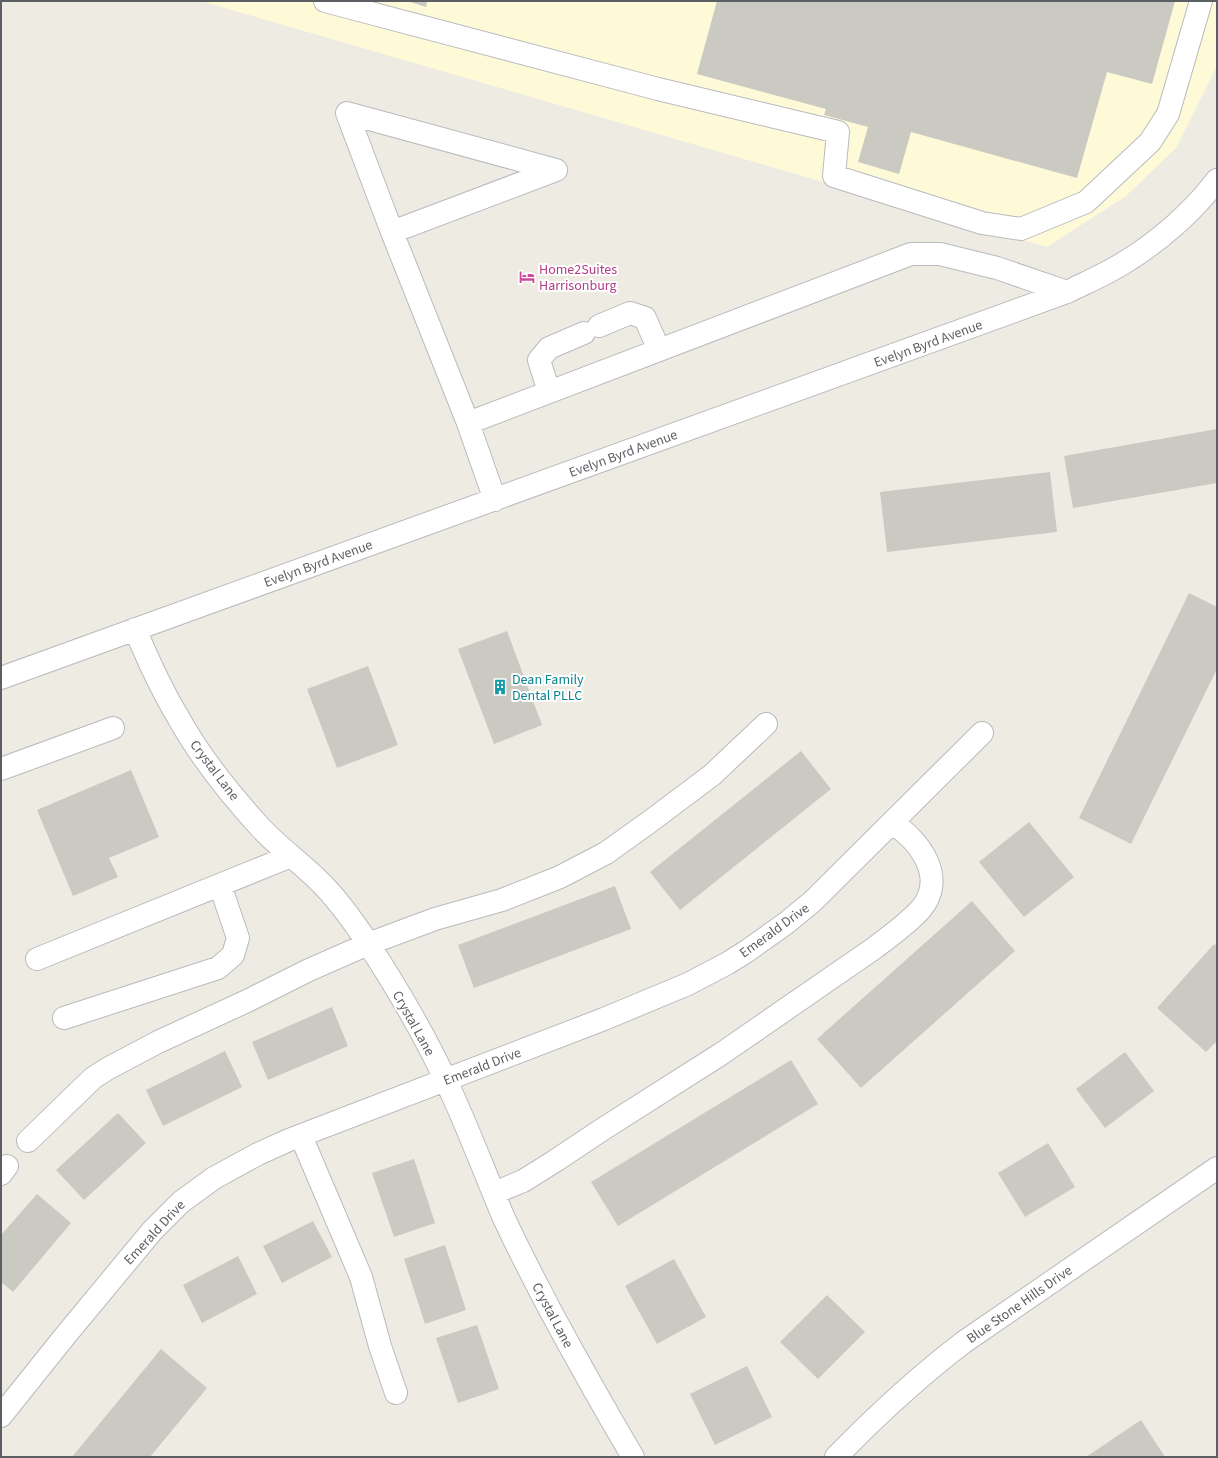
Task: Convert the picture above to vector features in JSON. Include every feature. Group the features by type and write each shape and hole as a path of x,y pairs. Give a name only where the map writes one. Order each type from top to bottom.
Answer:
{"street":[{"path":"325,1 658,89 838,132 834,176 982,223 1021,229 1086,202 1150,142 1168,114 1201,1"},
{"path":"392,232 556,170 346,113 392,232 468,423 494,500"},
{"name":"Evelyn Byrd Avenue","path":"1,678 1067,292 1122,264 1161,236 1183,217 1217,180"},
{"path":"468,423 911,254 940,254 997,268 1067,292"},
{"path":"548,392 539,360 549,348 630,313 645,318 659,350"},
{"name":"Crystal Lane","path":"135,629 150,665 193,743 227,788 261,828 325,887 346,912 368,944 418,1026 446,1080 503,1216 531,1273 573,1353 633,1457"},
{"path":"28,1141 81,1089 107,1069 198,1022 247,1001 309,970 368,944 435,919 502,900 560,877 606,853 712,775 766,724"},
{"path":"1,769 113,728"},
{"name":"Emerald Drive","path":"1,1416 117,1273 169,1213 190,1195 214,1178 258,1154 301,1136 668,993 728,963 785,924 813,901 982,733"},
{"path":"494,1193 523,1181 721,1054 893,935 921,909 930,891 931,876 928,862 919,847 907,833 892,823"},
{"path":"37,958 291,856"},
{"path":"64,1018 218,968 233,955 238,938 220,885"},
{"path":"301,1136 361,1277 380,1346 396,1393"},
{"name":"Blue Stone Hills Drive","path":"836,1457 874,1419 931,1367 953,1350 1217,1168"}],"shaded area":[{"path":"201,1 1217,1 1217,66 1176,148 1126,196 1047,247"}],"building":[{"path":"407,1 427,1 426,7"},
{"path":"717,1 1175,1 1152,84 1107,72 1077,178 911,132 899,174 858,162 868,127 824,115 826,109 697,74"},
{"path":"1217,429 1217,483 1073,508 1064,456"},
{"path":"1050,472 1057,532 887,552 880,492"},
{"path":"1189,593 1217,607 1217,669 1131,844 1079,818"},
{"name":"Dean Family Dental PLLC","path":"507,631 542,725 494,744 458,649"},
{"path":"368,666 398,745 337,768 307,689"},
{"path":"801,751 831,789 680,910 650,872"},
{"path":"131,770 159,837 109,858 118,877 73,896 37,810"},
{"path":"1029,822 1074,877 1024,917 979,862"},
{"path":"615,886 631,929 474,988 458,945"},
{"path":"972,901 1015,951 861,1088 817,1039"},
{"path":"1214,944 1217,946 1217,1041 1206,1052 1157,1008"},
{"path":"332,1007 348,1046 268,1080 252,1042"},
{"path":"225,1051 242,1087 163,1126 146,1090"},
{"path":"1125,1052 1154,1091 1105,1128 1076,1089"},
{"path":"791,1060 818,1104 618,1226 591,1182"},
{"path":"118,1113 146,1143 84,1200 56,1170"},
{"path":"1048,1143 1075,1187 1025,1217 998,1173"},
{"path":"414,1159 435,1223 394,1237 372,1173"},
{"path":"37,1194 71,1223 13,1292 1,1282 1,1235"},
{"path":"313,1221 332,1257 282,1283 263,1246"},
{"path":"445,1245 466,1310 425,1324 404,1259"},
{"path":"238,1256 257,1294 202,1323 183,1285"},
{"path":"674,1259 706,1317 657,1344 625,1286"},
{"path":"827,1295 865,1332 818,1379 780,1342"},
{"path":"477,1325 499,1389 458,1403 436,1338"},
{"path":"161,1349 207,1388 150,1457 72,1457"},
{"path":"747,1366 772,1417 715,1445 690,1394"},
{"path":"1141,1420 1165,1457 1086,1457"}],"place":[{"name":"Home2Suites Harrisonburg","path":"527,277"},
{"name":"Dean Family Dental PLLC","path":"500,687"}]}
